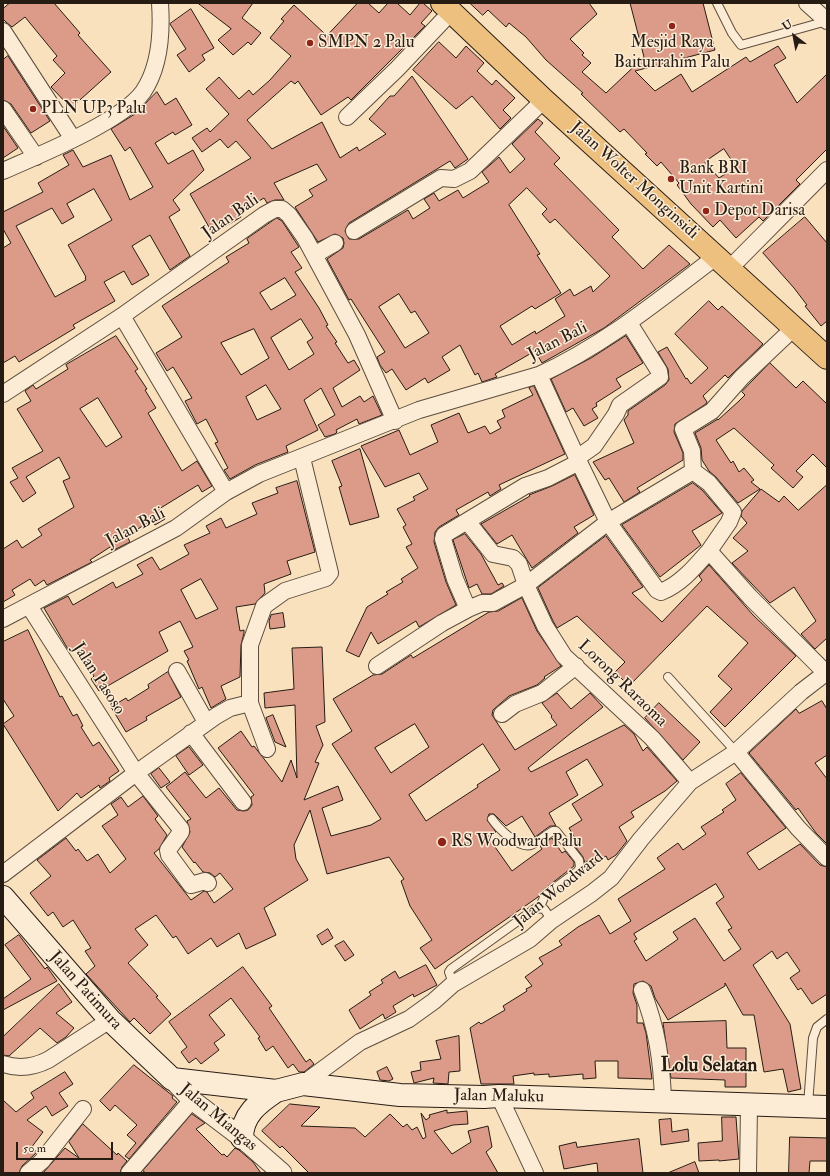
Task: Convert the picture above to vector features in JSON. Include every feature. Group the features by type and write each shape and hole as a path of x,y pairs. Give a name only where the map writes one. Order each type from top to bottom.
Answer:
{"highway":[{"name":"Jalan Wolter Monginsidi","path":"446,8 544,100 827,358"}],"main road":[{"name":"Jalan Patimura","path":"3,897 110,1020 172,1079"},
{"name":"Jalan Maluku","path":"172,1079 276,1090 303,1084 400,1094 818,1107"},
{"path":"242,1138 242,1127 249,1113 276,1090"}],"street":[{"path":"3,171 73,139 122,112 143,91 157,60 159,45 160,3"},
{"path":"807,3 827,21"},
{"path":"347,117 397,69 446,8"},
{"path":"3,31 73,139"},
{"path":"354,231 442,178 460,177 470,171 544,100"},
{"path":"3,109 36,157"},
{"name":"Jalan Bali","path":"3,619 176,528 226,492 259,474 396,421 419,410 540,375 603,340 723,262 827,170"},
{"name":"Jalan Bali","path":"3,394 122,316 275,209 282,209 289,215 305,238 351,323 396,421"},
{"path":"314,255 335,243"},
{"path":"122,316 226,492"},
{"path":"468,609 455,579 443,537 525,486 548,478 578,460 594,446 616,414 620,405 660,377 659,371 629,323"},
{"path":"540,375 608,522 657,590 661,592 677,583 695,568 729,522 733,512 708,483 693,471 692,451 683,429 712,411 742,377 795,328"},
{"path":"267,750 250,702 250,645 264,606 285,591 326,578 330,573 302,458"},
{"path":"377,666 442,623 482,603 494,603 526,585 608,522 693,471"},
{"name":"Lorong Raraoma","path":"467,521 493,554 513,558 519,564 526,585 545,626 564,656 652,738 690,782"},
{"path":"709,551 750,597 826,676"},
{"name":"Jalan Pasoso","path":"29,606 136,773 181,828 181,832 168,850 169,855 191,885 204,881 208,883"},
{"path":"502,714 515,704 542,693 576,666"},
{"path":"177,671 206,722"},
{"name":"Jalan Woodward","path":"303,1084 360,1042 409,1019 434,1001 453,984 530,939 552,920 611,878 641,839 690,782 736,752 801,692 826,676"},
{"path":"3,874 206,722 230,708 250,702"},
{"path":"192,733 243,802"},
{"path":"736,752 798,828 827,858"},
{"path":"642,990 657,1037 661,1056 663,1102"},
{"path":"3,1064 11,1067 38,1064 48,1060 110,1020"},
{"name":"Jalan Miangas","path":"172,1079 192,1100 242,1138 282,1173"},
{"path":"499,1096 536,1173"},
{"path":"129,1173 192,1100"},
{"path":"748,1173 750,1106"},
{"path":"28,1173 42,1160 83,1109"}],"lane":[{"path":"717,3 738,44 742,45 827,21"},
{"path":"668,677 736,752"},
{"path":"453,984 449,972 451,969 536,908 540,907 545,895 578,871 580,867 579,860 556,831 553,831 526,846 503,832 492,819"},
{"path":"540,907 552,920"},
{"path":"818,1107 813,1038 817,1027 827,1019"}],"building":[{"path":"10,3 54,3 80,33 78,35 111,72 71,108 51,87 65,73 53,60 57,56 25,17 12,27 3,19 3,9"},
{"path":"198,3 253,3 242,18 261,33 251,45 248,42 233,55 218,40 231,29"},
{"path":"358,3 368,3 379,13 388,3 397,3 410,15 420,3 423,3 432,11 421,23 425,26 351,100 348,97 321,115 298,81 295,84 291,81 247,120 272,149 322,122 340,158 357,147 359,151 386,134 369,119 390,96 394,96 412,76 468,159 455,168 450,161 349,223 345,231 349,239 359,239 408,210 413,219 430,208 424,199 434,193 439,201 458,190 463,198 489,182 482,172 499,157 510,173 525,159 512,144 538,119 543,123 535,132 560,158 554,164 619,230 612,237 643,269 669,245 690,264 604,328 542,363 535,351 495,374 497,377 482,382 478,373 475,375 460,345 442,357 450,370 428,383 425,378 406,390 392,369 386,373 380,365 377,357 385,352 351,299 349,300 327,259 343,248 343,238 335,234 318,242 295,207 313,196 309,190 327,180 317,164 274,183 284,200 275,200 267,203 264,198 239,213 241,217 213,234 190,194 251,158 236,141 228,148 220,139 202,152 192,138 207,128 210,132 229,114 206,89 219,77 239,99 249,90 253,95 270,80 291,56 270,38 284,21 281,19 294,5 325,34 328,34","holes":["527,188 547,209 542,214 550,223 555,219 610,276 593,292 591,286 574,296 570,289 555,299 565,316 536,334 535,331 512,345 500,326 532,306 535,309 561,293 537,255 540,254 509,205","399,294 411,313 415,311 429,333 405,348 379,307"]},
{"path":"470,3 589,3 597,14 570,39 584,53 582,55 591,63 582,72 606,93 644,57 630,3 703,3 715,50 635,71 655,91 681,74 692,92 746,57 750,62 778,46 786,58 774,65 797,103 827,74 827,149 796,180 800,184 763,221 759,217 736,238 720,220 713,227 691,204 677,185 679,183 661,162 657,166 624,129 620,132 581,94 583,93 546,60 526,37 509,23 506,27 488,10 483,15","holes":["724,149 736,167 719,178 705,162"]},
{"path":"191,9 214,48 202,55 205,60 189,72 177,55 186,49 170,24"},
{"path":"439,42 456,58 466,46 484,63 477,71 492,85 496,80 515,98 503,110 511,118 500,129 472,96 456,109 413,70"},
{"path":"8,56 50,121 31,133 11,104 3,100 3,60"},
{"path":"157,92 165,105 176,98 192,125 175,135 173,132 155,143 168,164 193,150 204,170 173,200 180,210 169,217 190,256 170,270 150,235 132,246 149,275 132,285 124,271 104,282 115,301 73,325 75,328 19,362 15,356 3,363 3,248 11,243 3,229 3,212 43,192 38,183 69,165 63,155 73,150 83,167 111,155 130,200 153,187 130,147 125,151 111,129 135,114","holes":["94,189 112,220 68,245 86,277 86,280 55,297 16,226 52,208 62,224 74,217 67,204"]},
{"path":"3,126 18,148 3,158"},
{"path":"805,217 827,243 827,321 821,326 805,306 807,305 794,288 763,253"},
{"path":"277,218 282,221 299,247 291,252 302,268 295,272 319,308 328,325 326,326 337,342 335,343 348,363 354,360 360,370 333,388 342,407 360,396 364,402 373,396 382,415 359,424 357,419 336,430 337,432 335,434 325,437 318,425 335,415 321,388 304,400 318,430 286,446 288,452 255,465 230,479 224,470 228,468 215,443 218,442 206,419 197,424 185,401 192,398 173,367 167,371 156,353 182,337 162,306 229,262 226,257 249,243 247,239","holes":["285,278 296,295 271,310 260,293","301,319 313,338 307,342 314,354 289,370 271,338","254,329 269,358 241,375 221,343","266,385 281,409 257,420 246,397"]},
{"path":"709,301 718,310 722,306 763,344 728,378 725,375 703,396 707,402 706,404 675,424 674,432 683,453 683,460 637,488 640,492 624,502 609,478 605,480 593,462 634,443 624,420 628,415 628,411 665,385 669,380 668,369 658,352 667,347 686,379 687,378 691,384 708,368 675,334"},
{"path":"116,336 138,369 135,371 147,389 145,390 156,408 148,413 182,471 197,461 212,486 202,492 198,485 159,509 165,519 155,525 152,520 127,536 130,542 112,551 110,547 90,560 92,562 47,585 44,580 35,586 30,579 12,590 15,595 3,602 3,549 17,540 22,548 42,535 38,529 74,507 63,481 70,478 59,457 26,477 36,493 23,502 10,482 18,478 12,468 43,451 17,409 31,401 25,391 33,385 36,389 68,369 66,365","holes":["98,398 122,437 106,447 80,409"]},
{"path":"626,336 643,363 616,379 621,387 596,403 597,406 592,409 598,418 584,426 573,408 566,412 551,379 591,358"},
{"path":"770,363 796,388 803,381 827,404 827,468 813,454 796,471 803,477 793,488 771,468 774,465 734,428 716,440 731,463 733,461 739,472 744,468 754,480 751,482 760,489 738,503 709,471 702,460 701,448 695,433 718,420 739,401 745,395 742,392"},
{"path":"534,386 565,454 499,485 501,489 490,496 488,492 456,510 459,515 439,527 435,532 434,542 446,582 456,605 419,627 416,621 378,644 371,632 359,657 346,651 367,607 388,594 386,592 403,582 401,579 418,568 406,547 412,544 403,527 406,525 397,509 415,500 413,497 428,489 419,473 385,487 361,446 399,430 410,455 438,442 431,425 459,413 468,433 485,426 490,434 501,428 497,421 505,417 502,410 533,395 529,388"},
{"path":"360,449 379,517 350,525 339,487 342,486 332,461"},
{"path":"575,475 594,515 574,527 578,533 532,568 512,535 497,544 481,524 530,496 529,495"},
{"path":"297,481 315,552 287,561 291,574 264,584 265,593 255,604 236,607 240,631 244,630 241,645 240,677 221,686 226,699 211,708 202,687 199,689 187,661 189,660 184,651 193,647 180,621 159,632 168,651 99,691 91,679 94,676 76,647 69,651 44,608 68,596 73,605 113,582 116,588 143,574 137,565 152,557 160,570 189,554 184,545 210,533 206,526 221,518 226,528 257,514 252,503 278,493 276,488","holes":["201,579 218,609 196,619 181,590"]},
{"path":"693,483 702,490 722,513 692,531 701,545 660,577 622,525"},
{"path":"827,485 827,638 815,649 801,634 816,621 794,587 770,603 732,563 748,551 733,538 747,523 741,516 742,511 761,489 779,502 784,496 798,510"},
{"path":"465,534 481,554 498,585 502,583 504,586 491,594 482,594 477,584 469,588 453,540"},
{"path":"606,536 643,587 632,593 662,622 702,580 699,576 709,565 753,615 796,656 725,727 710,712 732,689 718,676 748,643 707,606 629,686 615,672 625,662 577,616 557,628 538,588"},
{"path":"522,598 537,631 561,666 544,677 545,678 537,685 509,696 493,710 492,715 515,750 557,725 542,703 557,693 571,709 590,693 603,707 528,768 531,772 624,725 634,734 643,751 647,747 677,781 665,791 631,812 634,817 619,827 627,841 616,855 608,860 606,856 590,866 588,861 585,863 583,857 574,845 578,843 569,828 582,820 572,804 603,785 587,759 566,772 578,795 549,813 556,826 550,826 535,837 522,816 506,826 494,814 489,814 487,820 496,832 488,837 512,871 542,849 540,846 552,838 562,853 565,851 574,862 574,866 542,891 538,897 435,969 420,948 432,940 410,906 401,881 404,879 389,857 327,874 310,810 294,845 296,859 308,880 264,908 276,935 246,949 239,933 217,947 211,938 188,954 176,936 173,938 156,915 135,929 148,945 128,963 158,996 156,997 171,1014 150,1034 134,1018 130,1022 86,974 95,966 85,951 91,948 73,920 63,927 53,912 48,916 30,893 51,876 37,860 66,838 76,851 78,849 87,861 98,854 110,873 126,859 102,826 118,815 111,804 121,797 128,807 143,796 158,816 155,819 167,835 159,849 154,853 191,900 204,891 207,892 214,903 233,889 220,873 215,877 210,873 203,872 182,847 190,832 187,821 191,819 166,787 185,772 206,798 219,788 237,810 248,810 252,805 251,797 254,795 218,748 241,731 252,747 254,746 282,782 291,760 297,778 295,705 265,708 264,693 294,689 292,648 322,647 325,722 316,726 323,745 315,762 319,763 304,800 338,786 343,800 322,808 331,836 371,825 381,819 332,744 352,731 333,699 373,675 382,674 411,655 413,658 489,612 498,611","holes":["415,724 429,747 391,773 375,748","483,744 500,770 477,785 478,787 426,821 409,795"]},
{"path":"283,613 285,627 270,629 269,621 271,615"},
{"path":"28,630 60,697 62,696 73,716 77,714 83,726 81,727 93,746 99,742 119,771 109,778 110,781 100,788 99,785 81,798 77,793 58,811 3,724 14,716 3,699 3,642"},
{"path":"168,672 181,697 146,717 147,720 126,732 111,707 126,698 128,701 149,688 148,685"},
{"path":"822,701 827,709 827,755 815,763 827,779 827,844 816,833 798,808 796,810 749,753 796,709 799,713"},
{"path":"659,703 700,742 683,760 645,718"},
{"path":"273,715 286,747 275,742 266,718"},
{"path":"189,747 203,765 189,775 176,756"},
{"path":"159,768 170,782 161,788 151,774"},
{"path":"741,773 786,828 747,853 759,870 800,844 820,865 827,867 827,994 812,1004 801,988 798,990 790,978 800,971 787,952 777,959 772,951 753,965 790,1024 801,1089 788,1092 783,1069 764,1072 754,1015 743,1015 725,983 725,986 668,1020 655,998 651,986 643,981 634,984 633,993 637,1005 637,1023 643,1023 646,1033 652,1079 618,1078 618,1061 595,1061 596,1078 583,1079 583,1074 549,1077 549,1074 534,1075 534,1073 513,1076 514,1084 481,1084 470,1028 479,1022 481,1024 505,1010 503,1006 527,991 526,989 532,986 525,977 543,964 539,958 562,945 559,941 578,927 599,915 610,934 631,921 618,899 665,869 657,858 678,843 683,850 706,834 701,827 724,812 722,810 736,800 726,784","holes":["716,884 724,897 716,903 732,928 728,930 741,949 724,961 695,918 673,932 678,939 646,961 634,941 637,939 634,934"]},
{"path":"328,929 333,938 322,945 317,936"},
{"path":"19,935 45,969 47,967 57,981 3,1010 3,999 31,979 5,945"},
{"path":"344,941 354,955 345,961 335,946"},
{"path":"426,965 437,985 414,997 413,994 393,1006 396,1012 385,1019 383,1014 360,1029 349,1010 371,995 369,992 383,983 381,980 395,971 399,978"},
{"path":"243,967 272,1006 269,1008 306,1062 310,1059 314,1064 304,1072 299,1072 293,1064 288,1068 273,1046 266,1051 258,1038 260,1037 231,998 209,1015 225,1035 214,1043 219,1050 201,1064 196,1058 189,1063 181,1052 187,1047 169,1022"},
{"path":"59,984 72,1002 56,1013 74,1028 66,1037 57,1043 40,1028 9,1056 3,1055 3,1037"},
{"path":"726,1021 727,1048 746,1048 746,1087 725,1087 725,1080 671,1078 663,1023"},
{"path":"459,1036 460,1071 449,1072 448,1084 433,1083 434,1078 414,1083 411,1072 421,1070 420,1062 441,1059 436,1041"},
{"path":"134,1065 173,1096 172,1098 177,1102 129,1159 125,1156 136,1143 127,1135 137,1125 115,1105 110,1111 100,1101"},
{"path":"387,1067 393,1079 389,1081 380,1080 377,1072"},
{"path":"65,1072 73,1084 59,1093 68,1106 52,1116 46,1106 27,1120 43,1132 31,1148 37,1152 22,1166 19,1173 3,1173 3,1100 16,1112 34,1098 31,1093"},
{"path":"290,1104 320,1107 301,1126 355,1128 365,1137 390,1114 403,1127 407,1124 412,1130 417,1127 423,1139 426,1137 421,1113 426,1120 430,1117 429,1115 447,1110 447,1113 467,1111 468,1124 453,1125 434,1131 452,1154 471,1142 468,1131 488,1126 492,1147 486,1152 498,1173 309,1173 282,1146 280,1148 262,1131"},
{"path":"192,1114 205,1123 196,1129 222,1155 224,1154 227,1157 235,1148 253,1162 261,1173 146,1173 143,1171"},
{"path":"722,1117 736,1117 739,1159 699,1161 698,1143 722,1141"},
{"path":"671,1119 672,1132 688,1129 689,1141 661,1145 659,1120"},
{"path":"83,1124 117,1155 118,1153 127,1161 122,1167 120,1173 43,1173 65,1148 79,1158 69,1142"},
{"path":"790,1137 827,1138 827,1161 810,1161 809,1173 789,1173"},
{"path":"639,1139 643,1173 598,1173 597,1163 564,1169 559,1146 576,1142 577,1147"},
{"path":"695,1162 699,1173 668,1173"}],"place":[{"name":"Mesjid Raya Baiturrahim Palu","path":"672,26"},
{"name":"SMPN 2 Palu","path":"310,43"},
{"name":"PLN UP3 Palu","path":"33,109"},
{"name":"Bank BRI Unit Kartini","path":"671,179"},
{"name":"Depot Darisa","path":"706,211"},
{"name":"RS Woodward Palu","path":"442,842"}],"district":[{"name":"Lolu Selatan","path":"709,1067"}]}
